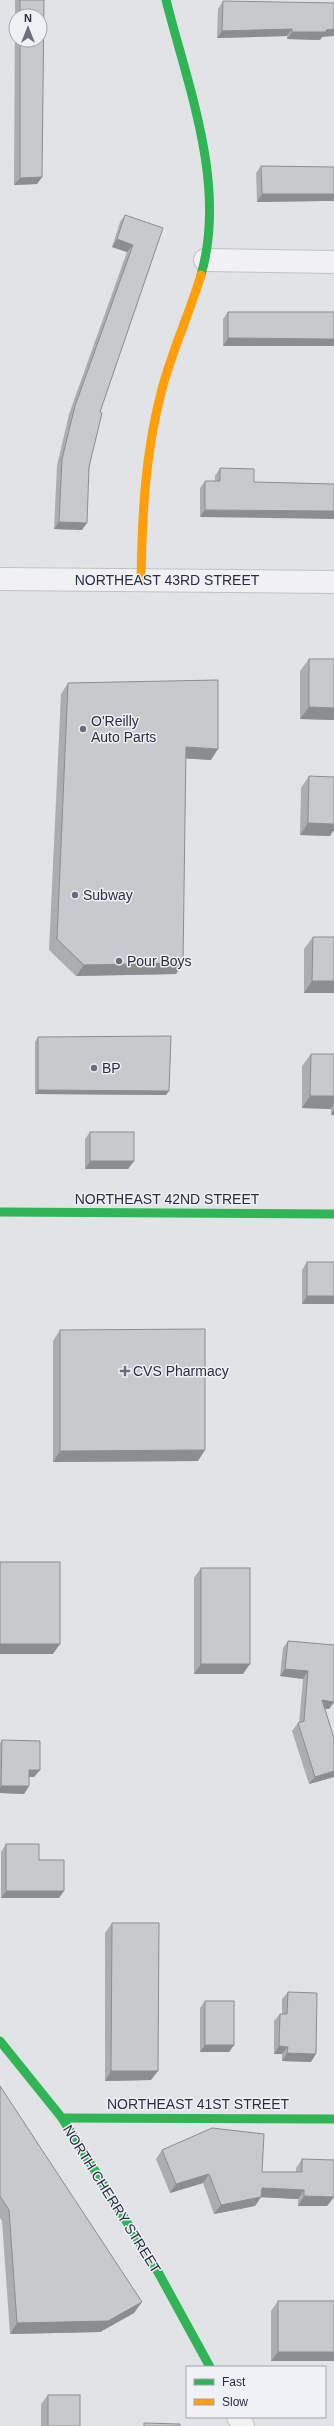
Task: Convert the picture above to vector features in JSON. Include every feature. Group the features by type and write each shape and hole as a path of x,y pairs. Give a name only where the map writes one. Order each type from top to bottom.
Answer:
{"street":[{"path":"141,580 142,511 148,452 161,392 173,354 195,299 205,260 209,231 206,171 166,0"},
{"path":"205,260 334,262"},
{"name":"NORTHEAST 43RD STREET","path":"0,579 334,582"},
{"name":"NORTHEAST 42ND STREET","path":"0,1212 334,1214"},
{"name":"NORTH CHERRY STREET","path":"0,2041 62,2118 158,2272 209,2366"},
{"name":"NORTHEAST 41ST STREET","path":"62,2118 334,2119"}],"building":[{"path":"20,0 44,0 44,8 20,8"},
{"path":"223,1 334,3 334,29 326,30 326,32 292,32 292,29 222,31"},
{"path":"20,48 43,48 42,177 20,178"},
{"path":"261,166 334,167 334,194 262,194"},
{"path":"125,215 163,228 100,412 102,413 89,467 87,523 59,522 62,459 75,406 133,245 117,239"},
{"path":"228,312 334,312 334,339 228,338"},
{"path":"220,468 254,469 254,482 334,484 334,511 205,510 205,481 220,481"},
{"path":"309,659 334,659 334,708 309,707"},
{"path":"218,680 218,749 186,747 183,963 84,965 57,939 68,683"},
{"path":"309,776 334,777 334,824 308,823"},
{"path":"313,937 334,937 334,981 312,981"},
{"path":"171,1036 169,1091 38,1090 38,1037"},
{"path":"311,1054 334,1054 334,1096 310,1096"},
{"path":"90,1132 134,1132 134,1161 90,1161"},
{"path":"307,1262 334,1262 334,1296 307,1296"},
{"name":"CVS Pharmacy","path":"205,1329 205,1450 60,1451 60,1330"},
{"path":"0,1562 60,1562 60,1644 0,1644"},
{"path":"201,1568 250,1568 250,1664 201,1664"},
{"path":"288,1641 334,1645 334,1702 322,1700 334,1738 334,1771 315,1777 298,1723 304,1721 308,1671 285,1669"},
{"path":"2,1740 40,1741 40,1770 29,1770 29,1786 1,1786"},
{"path":"6,1844 39,1844 39,1860 64,1860 64,1891 6,1891"},
{"path":"112,1923 159,1923 158,2071 111,2071"},
{"path":"288,1992 317,1993 316,2054 287,2053 288,2047 279,2046 280,2014 287,2014"},
{"path":"205,2001 234,2001 234,2045 205,2045"},
{"path":"0,2086 142,2302 108,2321 17,2323 9,2210 0,2196"},
{"path":"212,2128 264,2134 262,2172 302,2172 302,2159 334,2160 334,2197 304,2196 304,2190 262,2188 261,2197 221,2205 209,2174 176,2184 162,2150"},
{"path":"278,2301 334,2301 334,2352 278,2352"},
{"path":"48,2395 80,2395 80,2426 48,2426"},
{"path":"144,2423 180,2424 180,2426 144,2426"}],"traffic: fast":[{"path":"166,0 194,102 202,136 207,171 210,206 208,241 201,275"},
{"path":"0,1212 334,1214"},
{"path":"0,2041 62,2118 158,2272 209,2366"},
{"path":"62,2118 334,2119"}],"traffic: slow":[{"path":"141,580 145,486 151,439 165,378 201,275"}],"place":[{"name":"O'Reilly Auto Parts","path":"83,729"},
{"name":"Subway","path":"75,895"},
{"name":"Pour Boys","path":"119,961"},
{"name":"BP","path":"94,1068"},
{"name":"CVS Pharmacy","path":"125,1371"}]}
